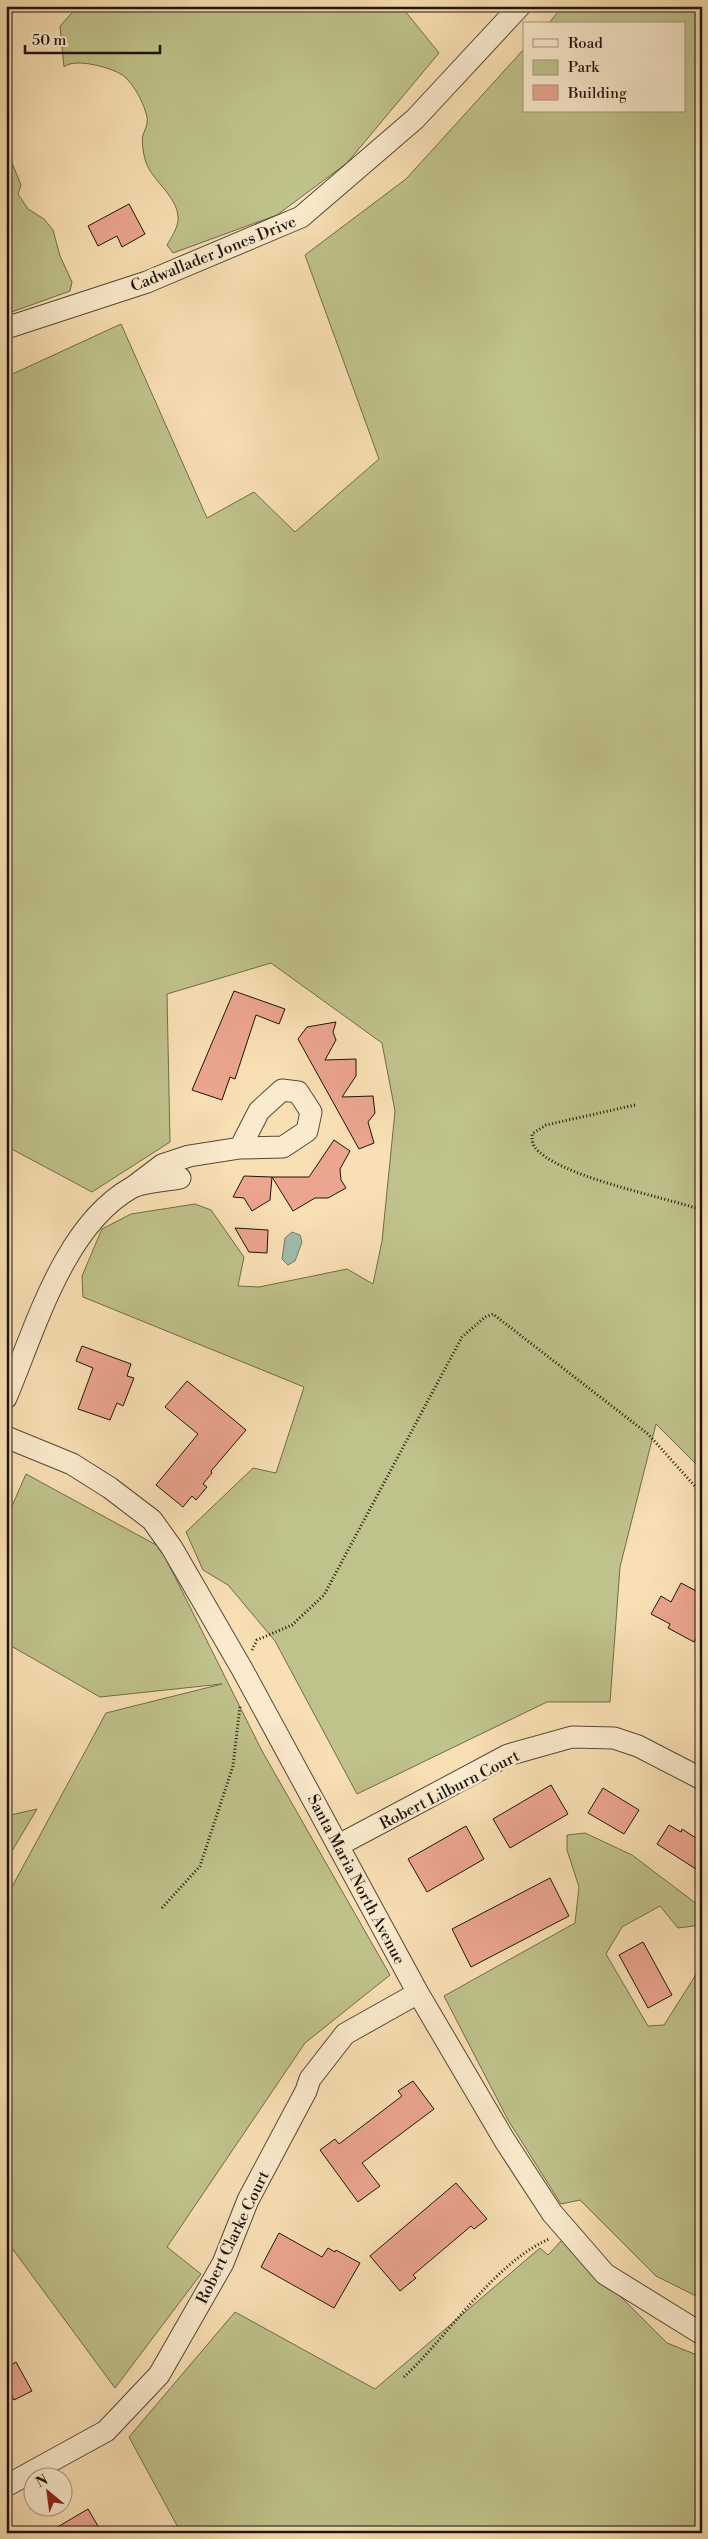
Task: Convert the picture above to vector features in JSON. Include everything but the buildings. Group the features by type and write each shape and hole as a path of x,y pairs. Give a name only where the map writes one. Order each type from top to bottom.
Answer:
{"street":[{"name":"Cadwallader Jones Drive","path":"6,328 147,282 301,217 415,119 520,6"},
{"path":"6,1398 62,1262 99,1212 162,1165 189,1156 240,1148"},
{"path":"133,1187 180,1178"},
{"name":"Santa Maria North Avenue","path":"6,1437 72,1464 110,1488 152,1520 172,1548 242,1669 339,1844 418,1993 505,2141 552,2213 605,2274 702,2334"},
{"name":"Robert Lilburn Court","path":"339,1844 508,1755 572,1737 614,1738 638,1746 702,1779"},
{"name":"Robert Clarke Court","path":"6,2486 106,2431 159,2375 223,2262 248,2200 306,2091 310,2079 344,2034 418,1993"}],"path":[{"path":"635,1105 546,1125 532,1134 533,1142 546,1158 600,1181 702,1210"},
{"path":"162,1908 200,1866 232,1766 239,1724 242,1669 257,1640 292,1625 324,1595 462,1337 485,1317 493,1314 648,1434 702,1494"},
{"path":"404,2377 426,2356 492,2281 530,2248 567,2231"}],"green space":[{"path":"78,6 401,6 439,53 347,163 277,215 173,253 167,245 174,233 178,221 178,213 171,198 151,172 146,162 142,141 147,124 147,116 138,94 125,77 113,70 85,63 69,64 64,67 60,26"},
{"path":"563,6 702,6 702,1470 656,1424 620,1567 610,1702 547,1702 357,1794 275,1641 228,1585 203,1570 186,1532 253,1468 276,1473 304,1387 83,1297 82,1276 102,1229 131,1214 195,1204 211,1210 244,1257 238,1286 259,1287 347,1269 373,1284 382,1241 395,1111 382,1043 271,963 167,994 170,1142 92,1192 6,1146 6,377 121,324 207,518 254,492 295,532 379,459 305,255 406,179 523,50 523,112 686,112 686,22 550,22"},
{"path":"6,148 21,185 18,194 28,209 44,219 53,230 60,256 72,282 70,291 6,314"},
{"path":"26,1474 160,1547 262,1751 390,1975 305,2043 167,2247 201,2274 115,2388 6,2240 6,1898 106,1713 222,1684 100,1697 6,1643 6,1520"},
{"path":"37,1809 6,1861 6,1816"},
{"path":"585,1833 632,1855 702,1908 702,1925 678,1928 660,1906 622,1927 606,1954 648,2026 664,2025 702,1965 702,2299 656,2276 580,2200 561,2204 508,2120 444,1996 575,1923 579,1887 567,1850 567,1835"},
{"path":"563,2239 667,2343 702,2357 702,2533 181,2533 129,2437 235,2312 375,2389 540,2248 548,2255"}],"shaded area":[{"path":"292,1232 300,1235 302,1242 295,1261 288,1265 282,1259 285,1238"}]}
